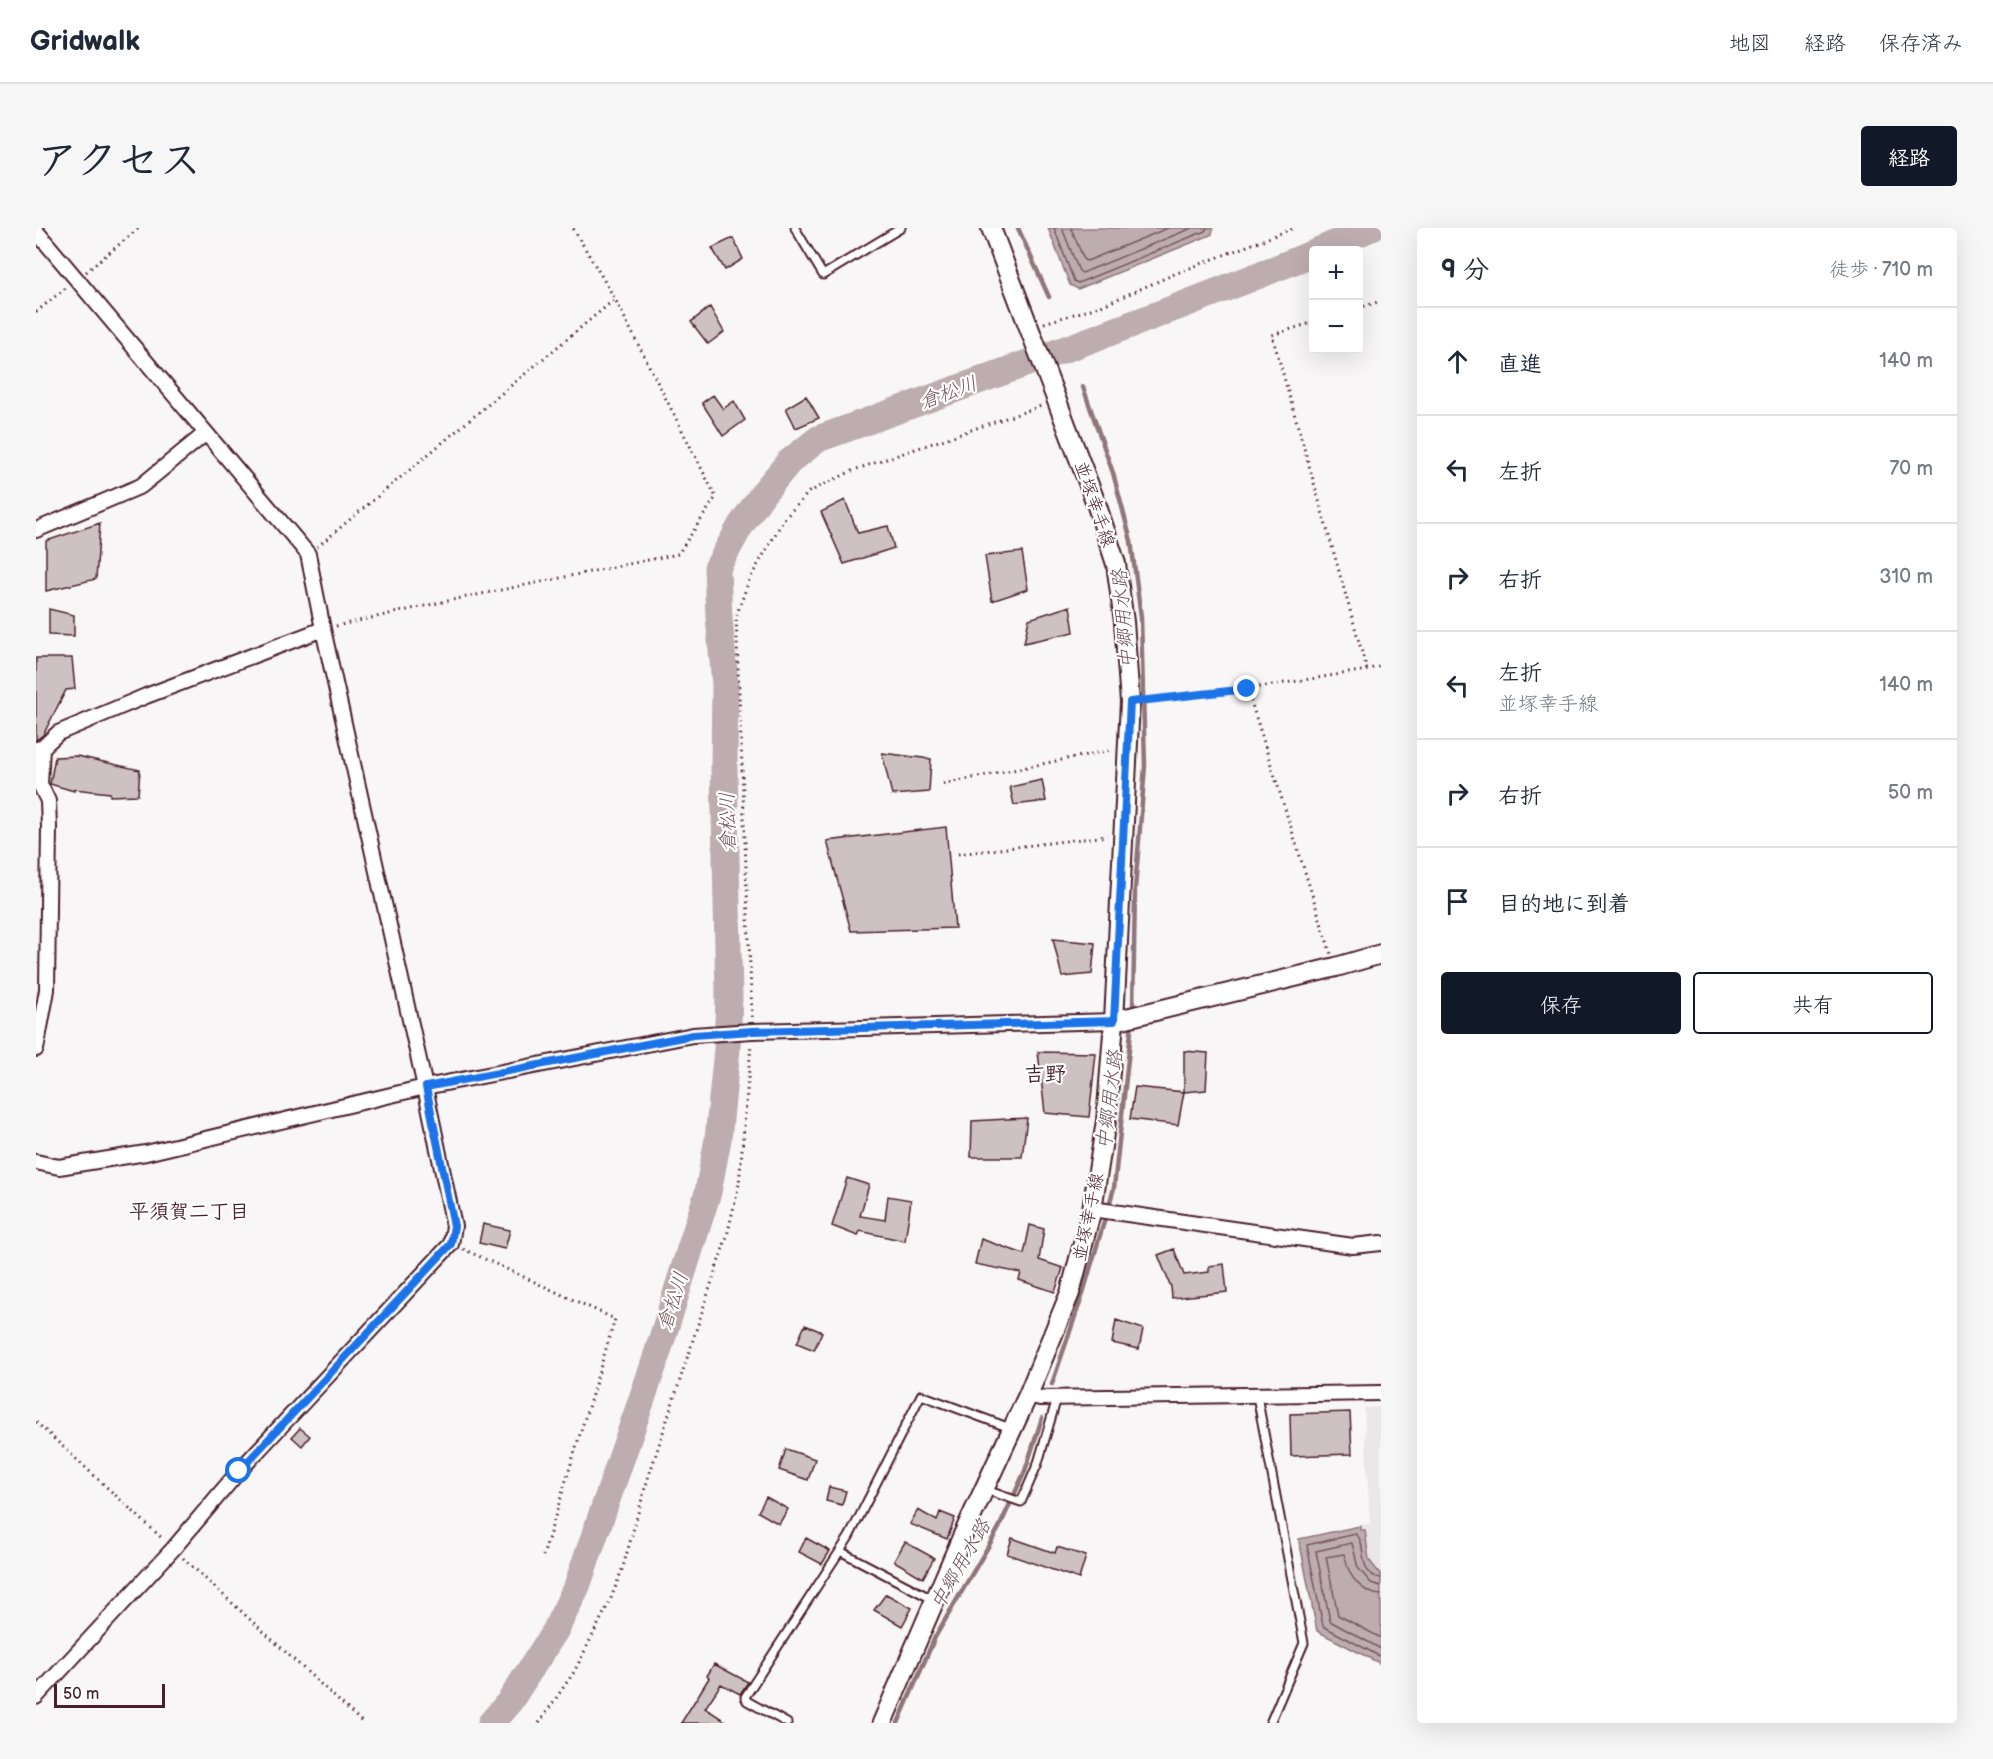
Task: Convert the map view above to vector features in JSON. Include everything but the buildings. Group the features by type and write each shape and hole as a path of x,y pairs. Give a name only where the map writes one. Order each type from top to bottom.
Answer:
{"main road":[{"name":"並塚幸手線","path":"882,1723 934,1600 1028,1395 1070,1293 1092,1209 1106,1121 1114,1021 1130,702 1124,622 1116,564 1097,506 991,228"},
{"path":"1114,1021 1381,954"}],"street":[{"path":"36,231 308,554 322,629 426,1087 454,1226 451,1244 239,1471 173,1549 36,1697"},
{"path":"36,530 141,486 206,433"},
{"path":"36,1049 47,990 49,827 48,801 40,784 39,749 58,733 124,705 322,629"},
{"path":"36,1162 59,1167 146,1153 426,1087 693,1035 749,1031 1114,1021"},
{"path":"1092,1209 1353,1246 1381,1243"},
{"path":"1028,1395 1057,1398 1381,1393"}],"lane":[{"path":"795,228 824,275 901,228"},
{"path":"787,1723 747,1701 745,1697 840,1551 921,1395 1012,1428"},
{"path":"1257,1396 1304,1643 1270,1723"},
{"path":"984,1489 1022,1502 1038,1463 1057,1398"},
{"path":"840,1551 934,1600"}],"path":[{"path":"36,312 139,228"},
{"path":"322,629 678,554 716,497 615,298 573,228"},
{"path":"1028,328 1101,306 1177,273 1294,228"},
{"path":"308,554 615,298"},
{"path":"1363,307 1381,301"},
{"path":"1309,324 1272,335 1366,670"},
{"path":"539,1723 574,1672 610,1601 623,1567 645,1488 721,1256 739,1184 749,1031 736,617 749,580 784,519 809,492 854,470 1042,406"},
{"path":"1130,702 1247,689 1366,670 1381,665"},
{"path":"1247,689 1336,967"},
{"path":"943,784 1127,747"},
{"path":"958,854 1123,833"},
{"path":"451,1244 615,1318 543,1556"},
{"path":"36,1422 363,1723"}],"shaded area":[{"path":"1381,1407 1381,1575 1369,1560 1365,1531 1360,1530 1360,1526 1370,1523 1364,1408"}],"water":[{"path":"1048,228 1213,228 1212,234 1208,236 1078,289 1070,285"},
{"path":"1360,1526 1360,1530 1365,1530 1369,1560 1381,1575 1381,1664 1317,1631 1299,1539"}],"waterway":[{"name":"中郷用水路","path":"1018,228 1049,297"},
{"name":"倉松川","path":"1329,246 1371,228"},
{"name":"倉松川","path":"491,1723 510,1701 555,1631 577,1586 653,1367 708,1192 718,1139 727,1049 729,997 724,766 725,684 717,568 741,525 764,492 789,462 818,439 1129,325 1309,255"},
{"name":"中郷用水路","path":"1083,387 1113,473 1131,541 1141,617 1145,766 1135,889 1133,1011"},
{"name":"中郷用水路","path":"1052,1384 1083,1293 1114,1188 1132,1022"},
{"name":"中郷用水路","path":"898,1723 935,1637 999,1528 1025,1471 1042,1418"}],"district":[{"name":"吉野","path":"1045,1074"},
{"name":"平須賀二丁目","path":"189,1211"}],"route":[{"path":"239,1471 451,1244 454,1226 426,1087 693,1035 752,1031 1114,1021 1130,702 1247,689"}]}
